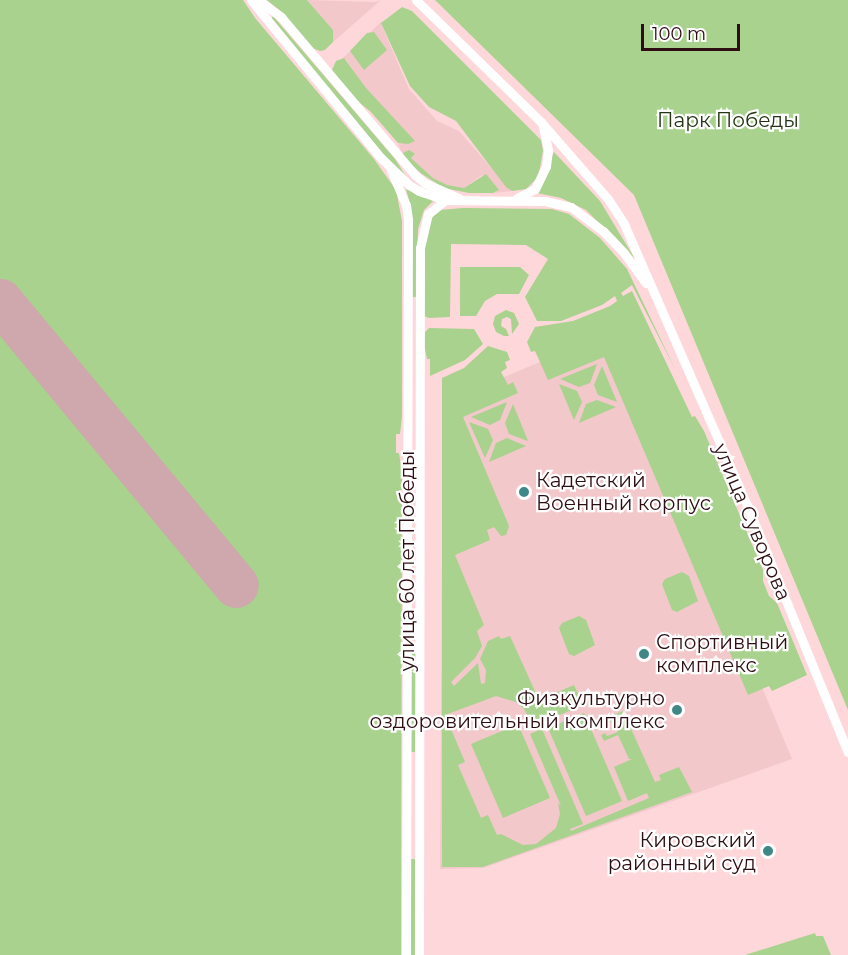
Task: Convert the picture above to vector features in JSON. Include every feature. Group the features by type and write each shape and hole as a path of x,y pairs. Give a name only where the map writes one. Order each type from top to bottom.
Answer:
{"main road":[{"path":"251,0 392,170 419,191 445,200 557,202 584,214 624,253 652,293"},
{"path":"258,0 280,17 415,175 462,199"},
{"path":"416,0 541,122 608,199 624,224 652,293"},
{"path":"512,200 535,189 546,166 548,150 541,122"},
{"name":"улица 60 лет Победы","path":"392,170 406,205 406,955"},
{"name":"улица 60 лет Победы","path":"419,955 420,248 424,224 433,208 445,200"},
{"name":"улица Суворова","path":"652,293 747,505 848,753"},
{"path":"407,305 420,305"},
{"path":"407,414 420,414"},
{"path":"407,530 420,530"},
{"path":"406,850 419,850"}],"shaded area":[{"path":"307,0 376,2 381,0 333,42 333,30"},
{"path":"382,21 382,26 409,89 437,121 459,131 512,191 493,193 497,192 482,175 464,188 447,186 433,178 411,158 415,154 403,156 398,143 402,145 347,61 342,59"},
{"path":"613,331 792,759 483,868 440,869 443,403"}],"green space":[{"path":"0,0 243,0 255,18 374,159 396,190 402,221 402,416 400,434 396,434 396,453 399,453 402,472 401,955 0,955"},
{"path":"267,0 307,0 333,30 333,42 325,50 312,48 283,13"},
{"name":"Парк Победы","path":"435,0 848,0 848,710 634,195"},
{"path":"402,7 412,11 541,140 543,150 537,178 526,189 512,191 506,187 456,121 429,107 410,86 381,23"},
{"path":"273,16 395,159 407,178 390,162 271,19"},
{"path":"374,32 387,50 364,70 350,51 367,33"},
{"path":"344,58 366,88 415,141 408,144 398,143 371,112 355,99 332,70 336,61"},
{"path":"409,150 415,154 411,158 433,178 447,185 464,188 486,174 499,190 493,193 469,193 444,188 422,174 405,159 403,153"},
{"path":"554,152 600,201 635,259 586,210 561,198 537,193"},
{"path":"406,189 434,200 424,210 418,229 416,297 411,297 410,204"},
{"path":"552,209 569,214 600,238 627,269 675,369 632,285 621,293 623,296 632,291 692,417 695,416 704,431 763,570 763,581 769,596 777,603 807,675 772,691 769,686 748,695 604,357 548,380 535,351 531,352 527,342 535,327 573,321 610,306 617,301 615,296 602,305 561,321 537,321 525,297 548,259 526,245 451,244 450,317 429,318 424,316 425,243 429,221 439,210"},
{"path":"460,267 520,267 529,275 519,294 497,294 485,301 476,316 460,316"},
{"path":"506,310 514,313 519,324 512,334 511,319 507,317 502,319 501,326 506,329 509,336 496,332 493,324 495,316"},
{"path":"429,328 474,329 483,344 465,360 430,376 430,359 427,359 424,344 425,332"},
{"path":"488,346 507,352 510,360 505,362 507,368 501,372 508,385 513,382 518,393 463,417 509,526 506,535 501,536 494,527 487,530 490,540 455,555 484,625 477,631 482,646 475,658 451,682 454,686 478,663 481,684 485,683 486,670 480,659 488,641 499,636 501,639 510,636 539,700 574,685 583,705 534,726 524,709 516,702 496,696 445,715 465,762 458,765 481,818 488,815 497,835 501,834 523,845 536,844 556,828 560,814 558,803 561,806 530,734 542,729 583,824 570,829 571,831 649,798 647,793 628,801 614,767 632,759 629,759 618,735 604,741 601,735 605,733 607,736 618,732 613,721 603,725 604,728 600,731 596,722 623,711 655,782 661,780 659,775 679,767 692,792 483,867 442,867 442,378 464,368"},
{"path":"597,364 590,383 579,387 560,379"},
{"path":"602,366 617,402 598,395 594,385"},
{"path":"559,384 577,391 582,402 574,420"},
{"path":"597,400 616,407 579,423 586,404"},
{"path":"507,402 500,420 490,425 471,417"},
{"path":"513,404 528,441 509,434 505,423"},
{"path":"469,422 488,429 493,440 485,458"},
{"path":"507,438 526,446 489,462 496,443"},
{"path":"682,572 689,576 698,601 677,612 672,610 662,584 665,579"},
{"path":"579,616 586,620 595,645 574,656 569,654 559,628 562,623"},
{"path":"410,651 416,651 415,752 410,752"},
{"path":"584,713 622,801 586,816 548,728"},
{"path":"518,724 550,798 503,818 471,744"},
{"path":"410,859 415,859 415,955 410,955"},
{"path":"815,933 816,936 823,936 831,955 745,955"}],"runway":[{"path":"0,301 236,585"}],"place":[{"name":"Кадетский Военный корпус","path":"524,492"},
{"name":"Спортивный комплекс","path":"644,654"},
{"name":"Физкультурно оздоровительный комплекс","path":"677,710"},
{"name":"Кировский районный суд","path":"768,851"}]}
